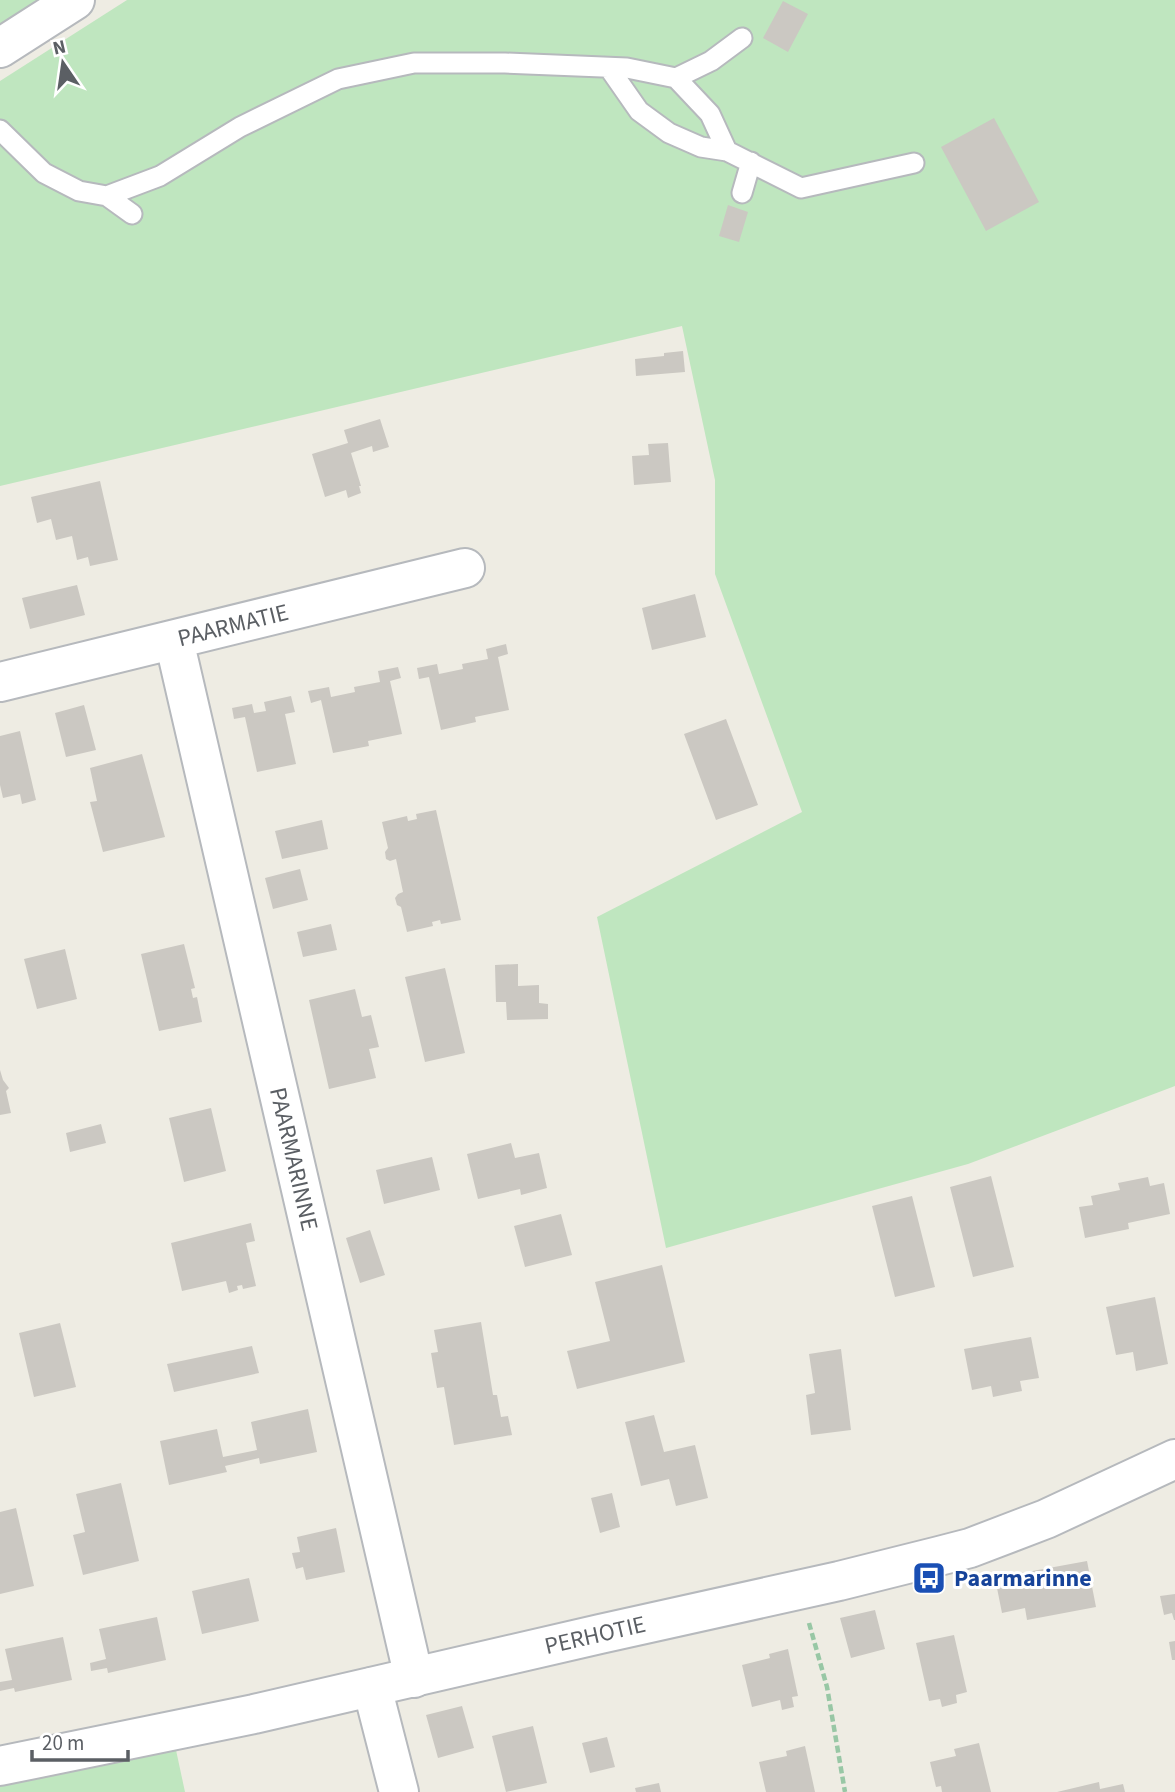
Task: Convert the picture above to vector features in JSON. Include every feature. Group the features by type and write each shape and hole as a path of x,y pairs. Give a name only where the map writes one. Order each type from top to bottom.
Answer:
{"street":[{"path":"0,48 75,0"},
{"name":"PAARMATIE","path":"0,682 466,568"},
{"name":"PAARMARINNE","path":"174,639 414,1678"},
{"name":"PERHOTIE","path":"0,1766 254,1714 839,1581 959,1551 1046,1519 1175,1459"},
{"path":"372,1687 400,1792"}],"lane":[{"path":"676,78 711,61 742,38"},
{"path":"107,196 160,176 240,127 338,79 414,64 505,63 627,68 676,78 710,114 727,151"},
{"path":"609,68 639,111 669,133 701,147 727,151 801,188 914,163"},
{"path":"0,130 44,173 79,191 107,196 132,214"},
{"path":"742,192 751,162"}],"path":[{"path":"808,1620 827,1687 845,1792"}],"green space":[{"path":"0,0 75,0 0,48"},
{"path":"127,0 1175,0 1175,1086 968,1164 666,1248 597,917 802,812 715,574 715,480 682,326 0,486 0,81"},
{"path":"169,1737 176,1750 185,1792 0,1792 0,1767"}],"building":[{"path":"783,1 808,14 788,52 763,38"},
{"path":"994,118 1039,202 986,231 941,147"},
{"path":"728,205 748,212 739,242 719,236"},
{"path":"683,351 685,372 636,376 635,359"},
{"path":"380,419 389,447 373,452 372,446 351,453 361,493 348,498 346,490 325,497 312,454 348,443 344,430"},
{"path":"668,443 671,482 634,485 632,456 649,455 648,444"},
{"path":"100,481 118,560 90,566 88,557 77,560 72,536 56,540 51,519 37,523 31,497"},
{"path":"77,585 85,615 30,629 22,598"},
{"path":"695,594 706,637 652,650 642,608"},
{"path":"506,644 508,654 498,657 509,710 475,717 476,722 441,730 429,677 419,679 417,668 437,664 439,674 463,669 462,664 488,659 486,649"},
{"path":"398,667 401,678 390,681 402,734 368,741 369,746 333,753 321,700 311,703 308,691 329,687 331,697 355,692 354,687 380,682 378,671"},
{"path":"291,696 295,712 285,714 296,764 257,772 245,717 234,719 232,708 252,704 254,713 266,711 264,702"},
{"path":"84,705 96,750 66,757 55,713"},
{"path":"726,719 758,805 716,820 684,734"},
{"path":"20,731 36,800 22,804 20,794 3,798 0,785 0,736"},
{"path":"142,754 165,837 103,852 90,802 97,801 90,768"},
{"path":"436,810 461,920 441,924 440,920 432,922 433,926 407,932 401,907 397,905 395,898 403,892 396,859 386,859 385,852 388,848 382,822 407,816 408,821 417,819 416,814"},
{"path":"322,820 328,849 282,859 275,831"},
{"path":"300,869 308,900 273,909 265,878"},
{"path":"331,924 337,950 303,957 297,932"},
{"path":"184,944 195,988 191,989 193,998 197,997 202,1022 159,1031 141,954"},
{"path":"65,949 77,999 37,1009 24,959"},
{"path":"518,964 518,986 539,985 539,1003 548,1004 548,1019 507,1020 506,1002 496,1002 495,965"},
{"path":"445,968 465,1053 425,1062 405,977"},
{"path":"355,989 362,1017 371,1015 379,1047 369,1049 376,1078 329,1089 309,1000"},
{"path":"0,1070 9,1088 6,1091 11,1113 0,1115"},
{"path":"211,1108 226,1171 184,1182 169,1118"},
{"path":"101,1124 106,1143 70,1152 66,1133"},
{"path":"511,1143 515,1158 539,1153 547,1188 521,1195 520,1189 478,1199 467,1154"},
{"path":"432,1157 440,1190 384,1204 376,1170"},
{"path":"991,1176 1014,1267 973,1277 950,1187"},
{"path":"1148,1177 1150,1186 1164,1183 1170,1214 1128,1223 1129,1229 1085,1238 1079,1207 1093,1205 1091,1196 1120,1190 1118,1183"},
{"path":"912,1196 935,1287 895,1297 872,1206"},
{"path":"561,1214 572,1255 525,1267 514,1226"},
{"path":"251,1223 255,1241 246,1243 256,1286 243,1289 242,1285 237,1286 238,1290 229,1293 226,1281 182,1291 171,1243"},
{"path":"370,1230 385,1275 360,1283 346,1238"},
{"path":"662,1265 685,1362 577,1389 567,1351 610,1341 595,1282"},
{"path":"1155,1297 1168,1364 1136,1371 1133,1352 1116,1355 1106,1307"},
{"path":"481,1322 493,1395 497,1395 501,1417 508,1416 512,1435 454,1445 444,1387 437,1388 431,1353 438,1352 434,1330"},
{"path":"60,1323 76,1387 34,1397 19,1333"},
{"path":"1031,1337 1039,1378 1020,1381 1022,1391 993,1397 991,1386 972,1390 964,1349"},
{"path":"252,1346 259,1373 174,1392 167,1364"},
{"path":"841,1349 851,1430 811,1435 806,1395 815,1393 809,1354"},
{"path":"308,1409 317,1452 260,1464 259,1458 225,1466 227,1472 169,1485 160,1441 217,1429 223,1457 257,1450 251,1422"},
{"path":"654,1415 664,1452 695,1445 708,1498 676,1506 669,1479 641,1486 625,1422"},
{"path":"121,1483 139,1561 83,1575 73,1535 85,1532 76,1494"},
{"path":"612,1493 620,1527 600,1533 591,1498"},
{"path":"16,1508 34,1586 0,1594 0,1512"},
{"path":"336,1528 345,1572 306,1580 303,1567 296,1569 292,1553 300,1552 297,1537"},
{"path":"1087,1561 1096,1607 1027,1620 1025,1608 1002,1613 995,1578"},
{"path":"249,1578 259,1621 202,1634 192,1591"},
{"path":"1175,1594 1174,1620 1172,1613 1164,1615 1160,1596"},
{"path":"875,1610 885,1649 851,1658 840,1618"},
{"path":"157,1617 166,1660 108,1673 107,1668 91,1671 90,1663 106,1659 99,1629"},
{"path":"954,1635 967,1692 956,1695 957,1703 942,1707 940,1699 929,1701 916,1643"},
{"path":"63,1637 72,1680 15,1692 14,1688 0,1691 0,1682 12,1680 5,1649"},
{"path":"1175,1641 1175,1660 1172,1660 1169,1642"},
{"path":"788,1649 798,1696 792,1697 794,1707 782,1710 780,1700 752,1707 742,1665 770,1658 769,1654"},
{"path":"462,1706 474,1748 438,1758 426,1715"},
{"path":"533,1726 547,1783 506,1792 492,1736"},
{"path":"607,1737 615,1767 590,1773 582,1743"},
{"path":"979,1743 991,1792 942,1792 941,1786 936,1787 930,1762 956,1756 954,1749"},
{"path":"805,1746 815,1792 766,1792 759,1762 787,1756 786,1751"},
{"path":"1099,1782 1100,1789 1123,1784 1125,1792 1057,1792"},
{"path":"659,1783 661,1792 636,1792 635,1788"}],"place":[{"name":"Paarmarinne","path":"929,1578"}]}
